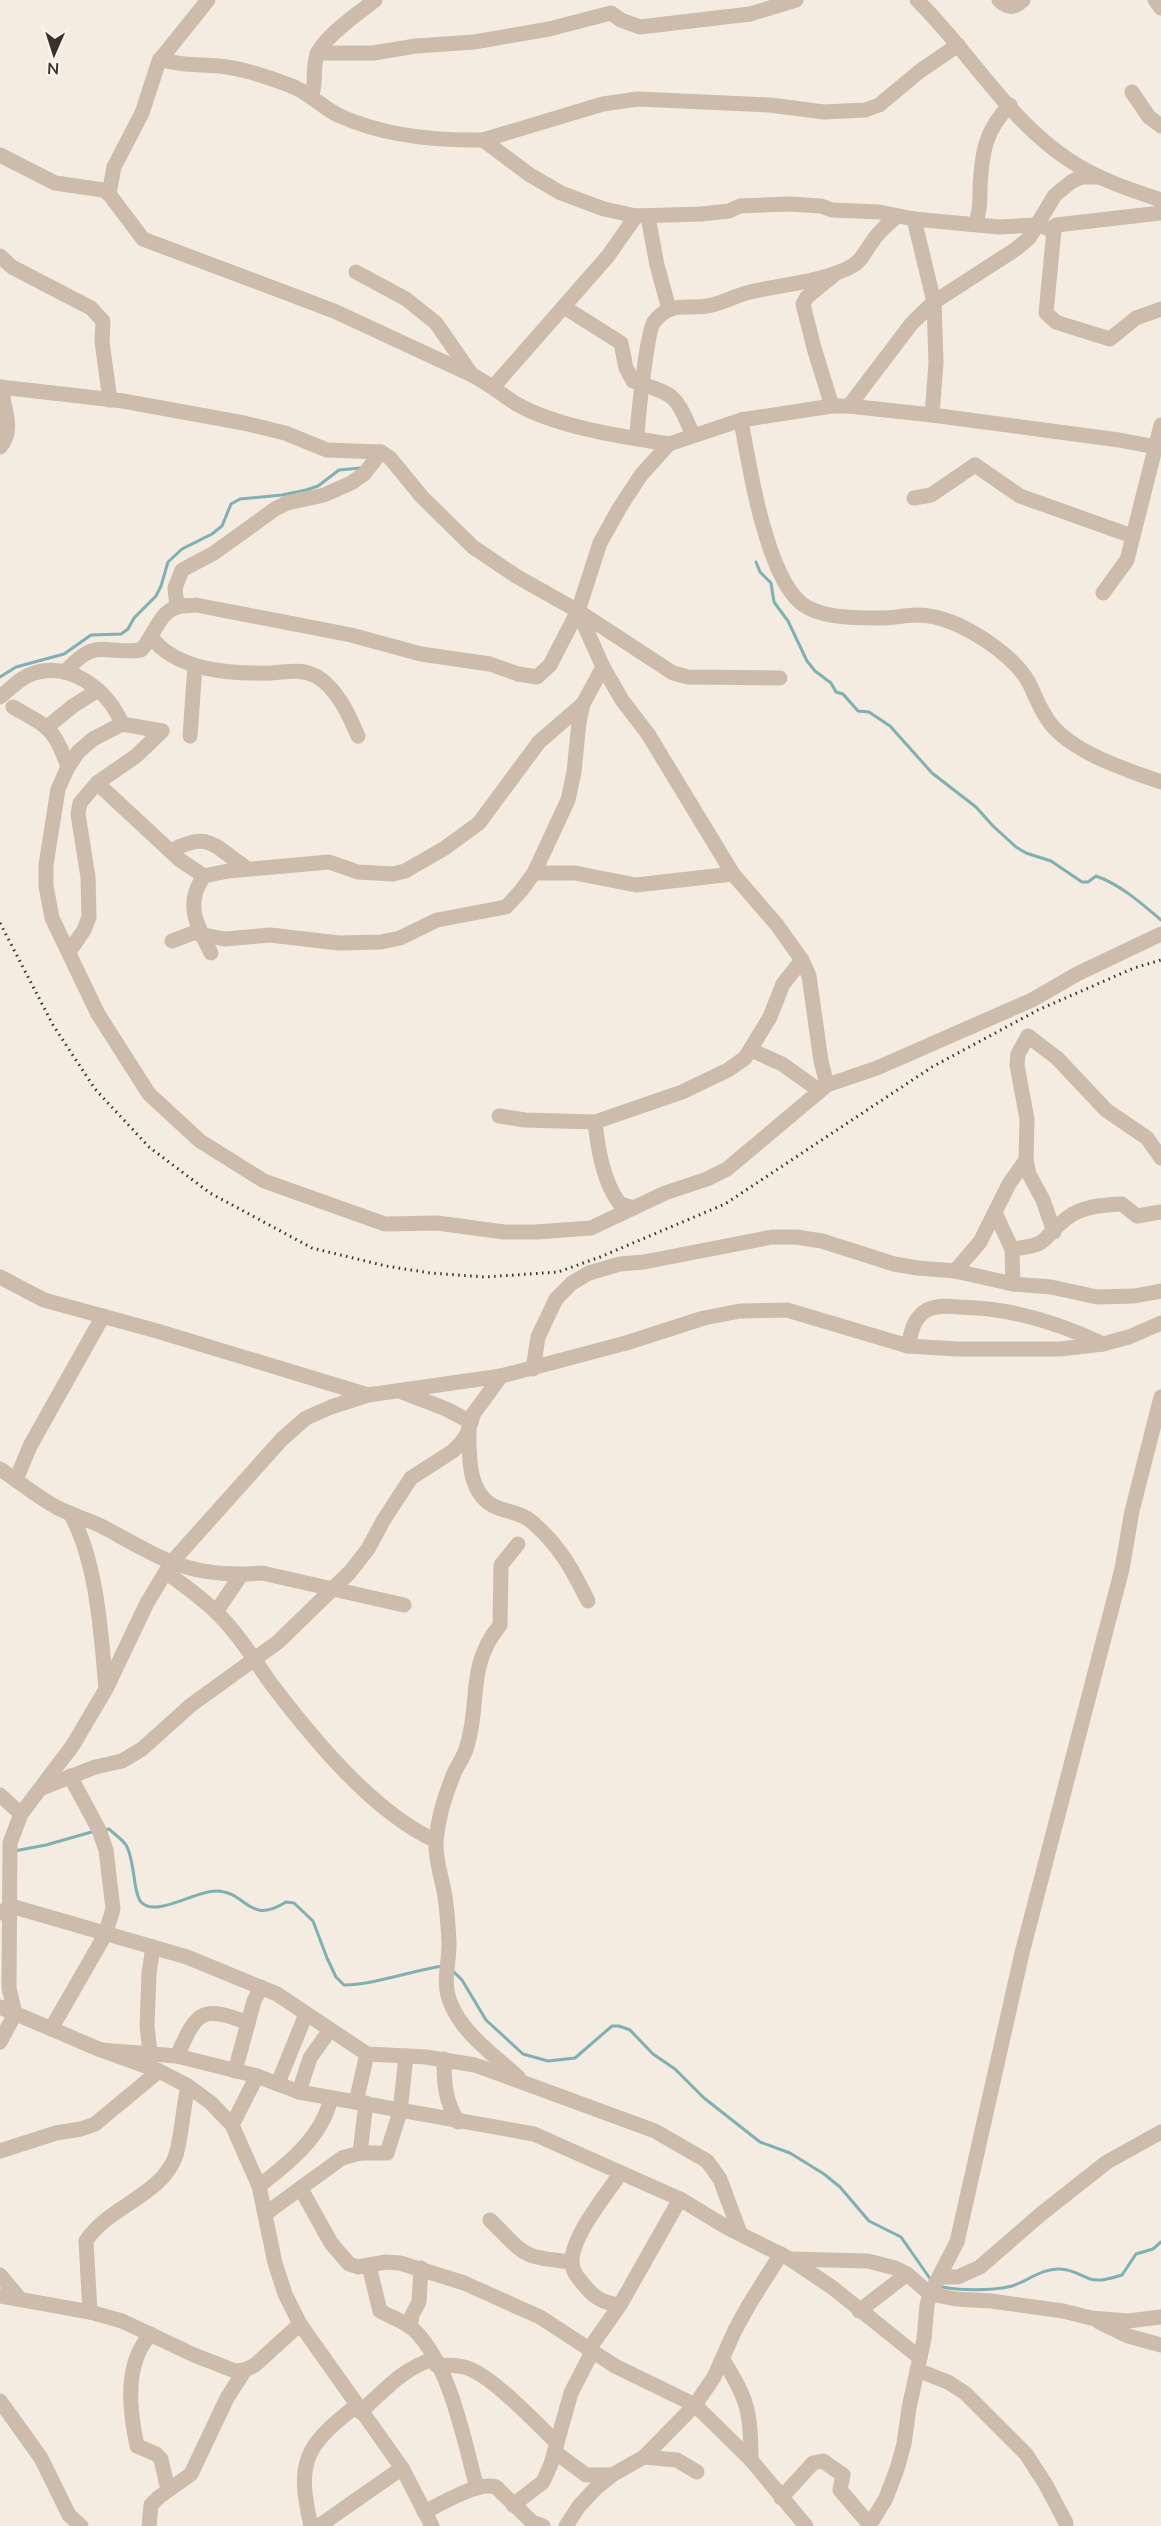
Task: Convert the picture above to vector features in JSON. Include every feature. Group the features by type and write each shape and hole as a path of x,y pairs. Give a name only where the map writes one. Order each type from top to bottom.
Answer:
{"street":[{"path":"109,194 114,167 142,113 160,59 208,0"},
{"path":"311,97 317,53 332,36 375,0"},
{"path":"602,0 621,20 640,27 750,14 796,0"},
{"path":"917,0 1010,105 1052,148 1099,177 1161,200"},
{"path":"999,0 1005,6 1010,7 1018,5 1023,0"},
{"path":"1155,0 1161,8"},
{"path":"317,53 373,53 416,46 474,42 549,29 611,12"},
{"path":"160,59 183,66 218,66 244,71 291,85 337,115 406,137 435,140 483,140 603,104 638,99 770,105 817,112 865,110 879,105 920,71 958,45"},
{"path":"1132,92 1149,117 1161,126"},
{"path":"975,224 978,218 987,139 996,119 1010,105"},
{"path":"483,140 530,176 561,193 604,209 642,217 729,211 740,206 789,204 821,206 832,210 879,212 914,219 999,227 1036,225 1054,230"},
{"path":"0,154 55,183 93,188 109,194 143,239 334,311 494,386 515,403 537,413 637,439 669,444"},
{"path":"849,406 912,323 934,302 1016,249 1029,238 1055,195 1071,182 1081,177 1099,177"},
{"path":"1161,213 1056,225 1046,313 1056,322 1110,339 1136,318 1161,309"},
{"path":"832,406 803,304 807,297 839,272 860,261 872,241 897,216"},
{"path":"494,386 642,217"},
{"path":"642,217 669,309"},
{"path":"914,219 934,302 936,363 932,415"},
{"path":"0,256 12,267 91,308 101,317 110,400"},
{"path":"356,272 406,299 436,323 472,375"},
{"path":"637,439 636,419 644,385 652,323 669,309 680,306 702,308 748,292 839,272"},
{"path":"564,307 621,343 628,375 633,381 670,394 676,400 693,435"},
{"path":"0,447 7,439 9,429 1,387 110,400 256,425 327,450 381,452 390,458 442,519 473,547 516,576 578,611 673,673 688,677 780,678"},
{"path":"65,672 83,653 93,649 141,650 159,621 177,607 196,605 351,635 421,654 490,664 530,677 543,673 550,665 578,611 600,543 641,475 669,444 741,420 832,406 849,406 932,415 1159,448"},
{"path":"741,420 772,555 789,590 803,604 820,612 845,616 878,618 927,615 944,619 973,632 995,647 1021,670 1039,706 1059,733 1106,761 1161,782"},
{"path":"1103,593 1126,560 1159,448 1161,426"},
{"path":"177,607 175,588 182,570 214,553 287,503 311,499 351,483 364,474 381,452"},
{"path":"914,498 931,495 975,465 1020,496 1132,536"},
{"path":"578,611 603,667 622,700 648,734 733,874 777,925 802,960 809,976 823,1088"},
{"path":"151,637 166,653 195,666 270,673 294,670 307,672 319,678 336,695 348,712 358,736"},
{"path":"190,736 195,666"},
{"path":"172,941 186,934 202,934 225,939 292,936 339,943 381,942 400,938 437,920 506,907 534,873 568,800 583,704 603,667"},
{"path":"0,698 31,674 50,671 65,672 98,690 111,702 122,723"},
{"path":"47,727 98,690"},
{"path":"211,953 194,910 193,896 204,876 248,869 329,862 358,872 393,874 405,871 445,848 479,823 539,742 583,704"},
{"path":"13,707 47,727 58,739 68,767"},
{"path":"69,952 84,930 89,917 88,877 78,814 84,796 97,783 136,756 162,731 122,723 93,739 78,752 58,789 47,847 46,886 52,918 98,1014 149,1094 200,1141 264,1181 393,1226 437,1223 504,1232 561,1232 591,1228 680,1187 708,1179 727,1169 823,1088 877,1068 1032,1000 1077,974 1161,934"},
{"path":"97,783 171,851 204,876"},
{"path":"58,789 84,796"},
{"path":"171,851 191,840 207,841 248,869"},
{"path":"534,873 574,873 636,885 733,874"},
{"path":"499,1116 525,1120 596,1122 682,1092 739,1063 751,1050 770,1017 783,984 802,960"},
{"path":"1054,1232 1043,1200 1029,1174 1026,1160 1027,1119 1017,1054 1028,1036 1057,1058 1106,1110 1147,1138 1161,1158"},
{"path":"751,1050 782,1064 823,1088"},
{"path":"596,1122 600,1158 615,1198 620,1204 633,1208"},
{"path":"955,1271 980,1242 1009,1184 1026,1160"},
{"path":"1012,1249 1033,1247 1043,1243 1067,1218 1081,1209 1122,1203 1137,1216 1161,1212"},
{"path":"996,1213 1012,1249 1012,1284"},
{"path":"533,1369 538,1336 556,1299 572,1283 589,1273 604,1268 644,1263 738,1242 772,1237 796,1237 822,1241 894,1264 918,1269 955,1271 1012,1284 1051,1287 1096,1297 1134,1296 1161,1291"},
{"path":"0,1276 44,1300 368,1395"},
{"path":"908,1346 913,1328 920,1316 929,1309 944,1306 1011,1312 1084,1335 1103,1344"},
{"path":"0,2042 15,2014 9,1988 5,1873 10,1843 21,1814 73,1745 106,1689 147,1603 168,1568 282,1439 306,1418 368,1395 501,1376 533,1369 704,1318 740,1311 787,1310 908,1346 1013,1349 1103,1344 1129,1337 1161,1323"},
{"path":"16,1480 35,1437 103,1316"},
{"path":"39,1790 70,1776 122,1761 142,1749 191,1705 278,1642 333,1589 368,1549 411,1478 453,1451 467,1434 474,1413 501,1376"},
{"path":"400,1391 439,1405 470,1425"},
{"path":"781,2498 813,2463 823,2461 843,2475 840,2490 870,2525 886,2498 897,2469 930,2294 941,2277 959,2234 1022,1953 1122,1569 1132,1511 1161,1397"},
{"path":"470,1425 469,1469 475,1485 494,1506 526,1517 555,1543 569,1562 588,1601"},
{"path":"0,1469 33,1493 102,1527 168,1568 216,1612 285,1701 349,1774 383,1806 416,1832 436,1841"},
{"path":"70,1513 85,1545 100,1624 106,1689"},
{"path":"518,1544 501,1565 500,1625 489,1638 480,1663 467,1748 447,1794 436,1841 437,1862 448,1921 449,1945 445,1974 450,2003 458,2018 474,2036 525,2083"},
{"path":"168,1568 241,1575 262,1573 404,1605"},
{"path":"216,1612 241,1575"},
{"path":"51,2030 105,1935 113,1909 106,1850 99,1830 70,1776"},
{"path":"0,1795 21,1814"},
{"path":"6,1910 153,1947 196,1961 277,1994 368,2054 444,2059 475,2065 655,2131 707,2161 720,2179 740,2233"},
{"path":"153,1947 147,2026 153,2064"},
{"path":"235,2071 254,2001 261,1987"},
{"path":"0,2007 100,2050 153,2064 211,2103 232,2125 259,2186 275,2263 285,2294 300,2324 358,2409 402,2468 432,2526"},
{"path":"177,2056 187,2034 199,2016 205,2013 225,2014 248,2024"},
{"path":"278,2083 306,2014"},
{"path":"299,2092 310,2058 330,2030"},
{"path":"360,2153 361,2103 368,2054"},
{"path":"0,2151 56,2133 95,2124 153,2064 177,2056 257,2076 299,2092 400,2112 534,2134 680,2199 786,2257 833,2288 918,2364 965,2393 1026,2454 1046,2485 1065,2525"},
{"path":"265,2214 342,2158 360,2153 387,2153 400,2112 406,2056"},
{"path":"444,2059 445,2092 449,2108 458,2122"},
{"path":"232,2125 257,2076"},
{"path":"90,2312 86,2241 90,2234 119,2210 150,2189 167,2170 176,2156 188,2086"},
{"path":"259,2186 297,2155 326,2115 331,2098"},
{"path":"941,2277 958,2277 980,2267 1041,2214 1107,2162 1161,2132"},
{"path":"621,2174 577,2241 572,2262 576,2275 596,2298 621,2306"},
{"path":"301,2189 342,2258 349,2264 358,2266 386,2262 421,2268 464,2283 540,2317 615,2366 695,2405 751,2460 806,2526"},
{"path":"513,2505 543,2482 556,2447 571,2393 590,2350 621,2306 680,2199"},
{"path":"490,2220 525,2254 535,2258 572,2262"},
{"path":"786,2257 867,2260 907,2274 930,2294 956,2300 991,2301 1063,2311 1091,2318 1128,2321 1161,2317"},
{"path":"566,2526 579,2506 612,2475 644,2457 695,2405 723,2360 735,2330 786,2257"},
{"path":"369,2265 380,2311 410,2327 427,2345 455,2402 477,2488"},
{"path":"410,2327 412,2315 419,2302 421,2268"},
{"path":"859,2311 907,2274"},
{"path":"0,2275 6,2299 90,2312 122,2321 222,2367 245,2370"},
{"path":"1091,2318 1128,2336 1161,2345"},
{"path":"149,2526 151,2505 190,2474 227,2398 245,2370 265,2357 300,2324"},
{"path":"151,2334 140,2346 132,2371 133,2429 137,2446 156,2454 161,2459 168,2490"},
{"path":"723,2360 747,2403 750,2419 751,2460"},
{"path":"311,2526 304,2481 308,2454 330,2427 358,2409 401,2374 414,2366 435,2362 465,2367 478,2373 516,2402 556,2447 586,2475 612,2475"},
{"path":"0,2401 41,2458 63,2520 81,2526"},
{"path":"644,2457 677,2460 697,2472"},
{"path":"319,2526 402,2468"},
{"path":"424,2512 477,2488 490,2485 496,2487 532,2522 543,2526"}],"waterway":[{"path":"0,677 16,667 64,654 91,635 121,634 128,629 134,618 156,596 168,562 182,549 212,534 222,526 231,504 240,499 306,490 318,486 339,470 361,468"},
{"path":"756,562 760,572 771,583 774,602 788,621 807,661 815,671 831,683 836,692 843,694 858,711 869,712 890,726 932,773 976,807 1016,847 1026,853 1051,861 1082,882 1088,882 1096,876 1114,884 1161,920"},
{"path":"105,1830 109,1829 126,1845 138,1898 148,1906 166,1906 216,1891 235,1896 255,1909 263,1910 286,1902 294,1903 313,1921 336,1977 344,1985 443,1966"},
{"path":"14,1851 46,1845 95,1831"},
{"path":"453,1971 462,1980 486,2020 523,2054 548,2061 575,2058 612,2026 630,2030 653,2054 675,2069 704,2098 760,2142 790,2153 824,2174 840,2187 869,2221 901,2237 931,2280"},
{"path":"938,2286 965,2290 1004,2288 1053,2269 1068,2270 1094,2280 1106,2279 1122,2275 1136,2254 1153,2249 1161,2242"}],"railway":[{"path":"0,923 53,1025 95,1089 149,1147 210,1193 312,1248 386,1266 430,1273 485,1277 558,1272 600,1257 725,1204 932,1067 1038,1010 1134,968 1161,960"}]}
